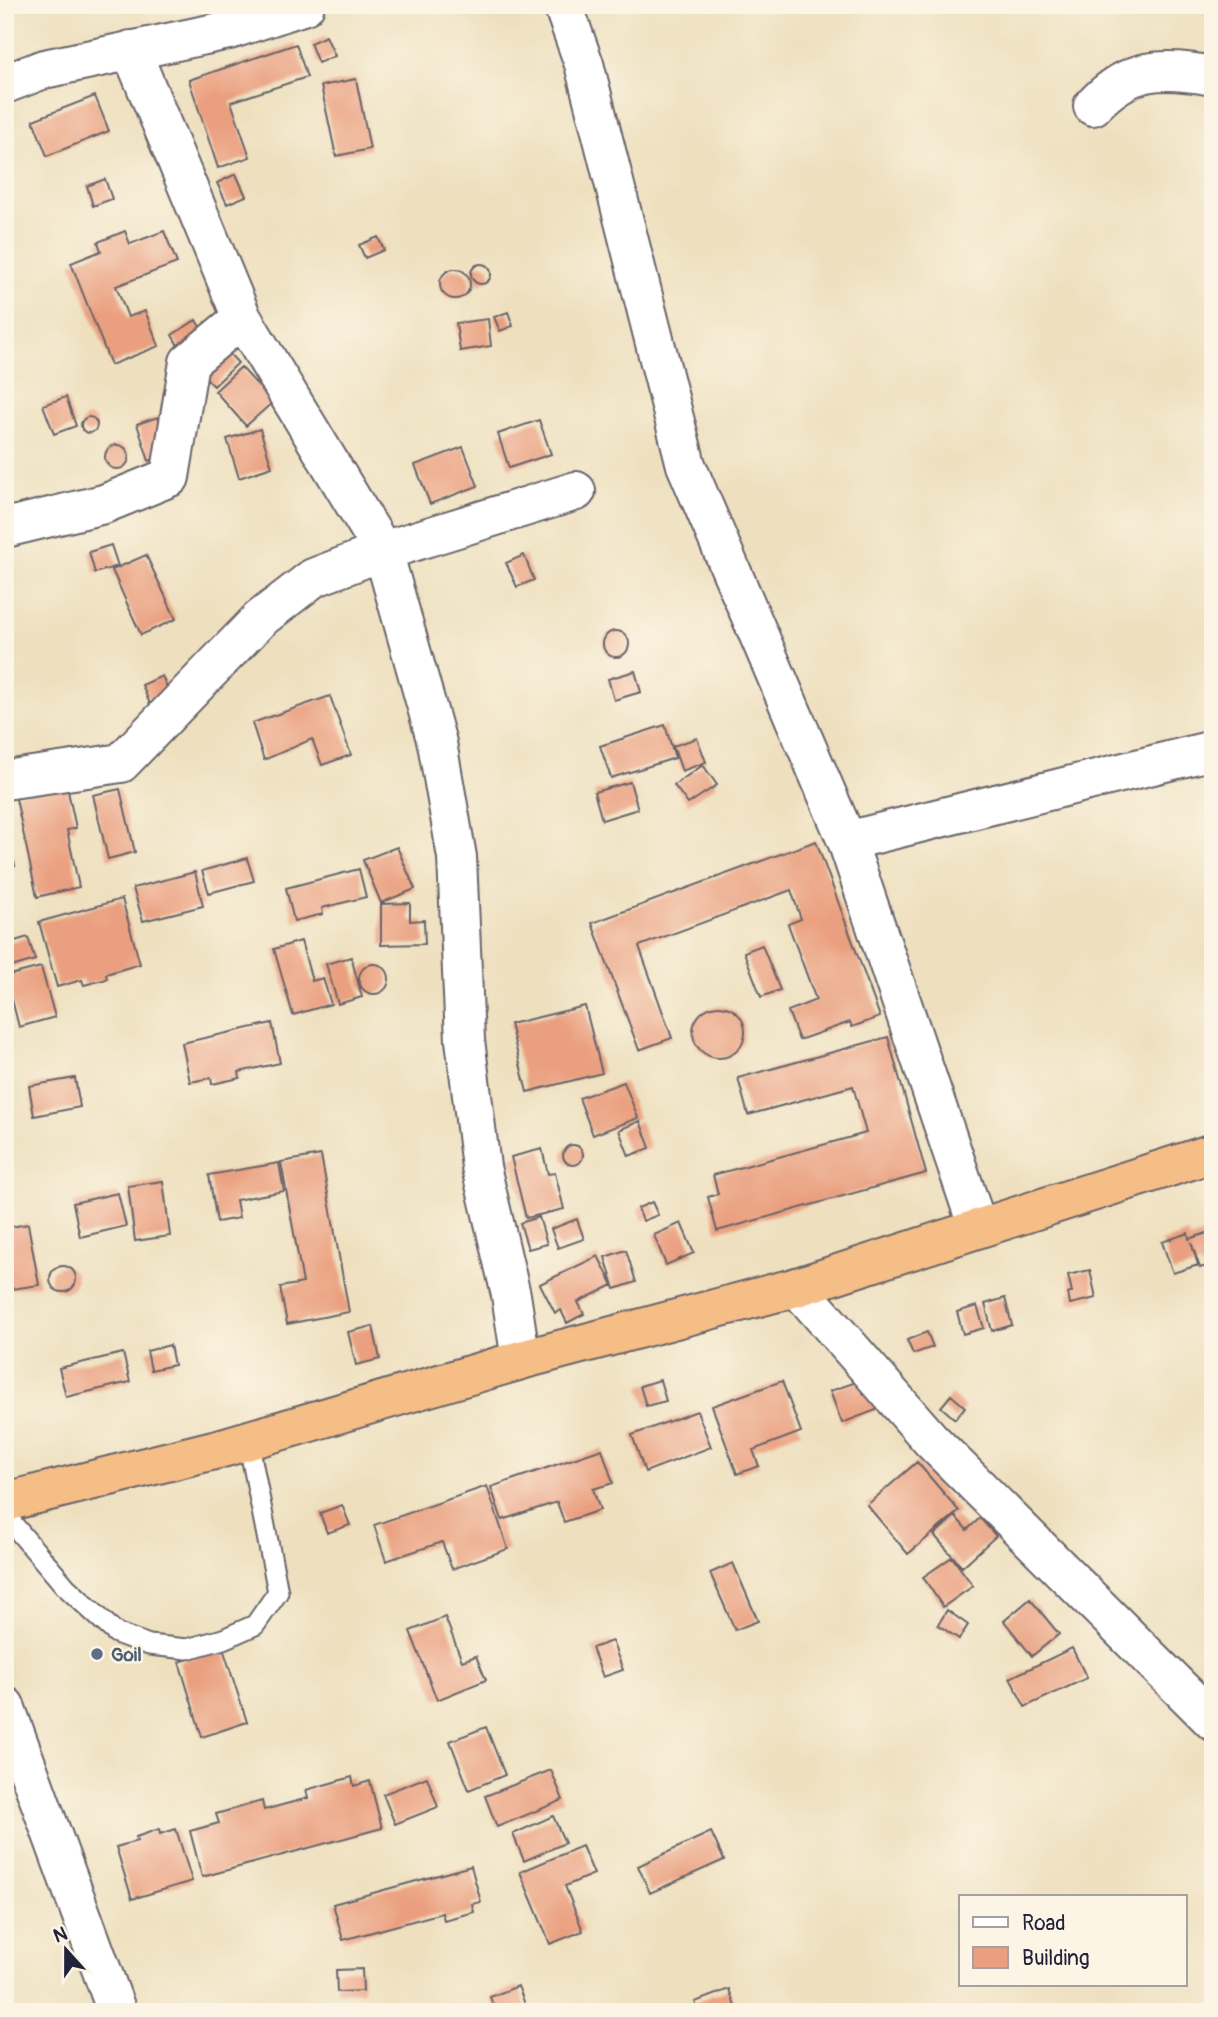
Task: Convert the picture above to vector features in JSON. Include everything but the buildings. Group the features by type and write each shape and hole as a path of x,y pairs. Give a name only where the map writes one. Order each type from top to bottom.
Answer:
{"highway":[{"path":"5,1502 248,1440 521,1360 797,1287 1213,1153"}],"street":[{"path":"5,84 44,69 229,30 306,5"},
{"path":"563,5 584,64 687,465 847,841 978,1228"},
{"path":"131,50 242,318 383,551 437,743 457,857 468,1066 481,1167 511,1295 521,1360"},
{"path":"1094,106 1110,88 1130,76 1176,69 1213,76"},
{"path":"5,528 104,504 170,477 189,362 242,318"},
{"path":"5,780 121,763 260,619 313,578 383,551 576,491"},
{"path":"847,841 1213,750"},
{"path":"797,1287 931,1440 1213,1721"},
{"path":"5,1706 117,2012"}],"lane":[{"path":"5,1515 66,1587 116,1633 149,1645 187,1649 223,1639 255,1625 278,1592 248,1440"}],"place":[{"name":"Goil","path":"97,1654"}]}
